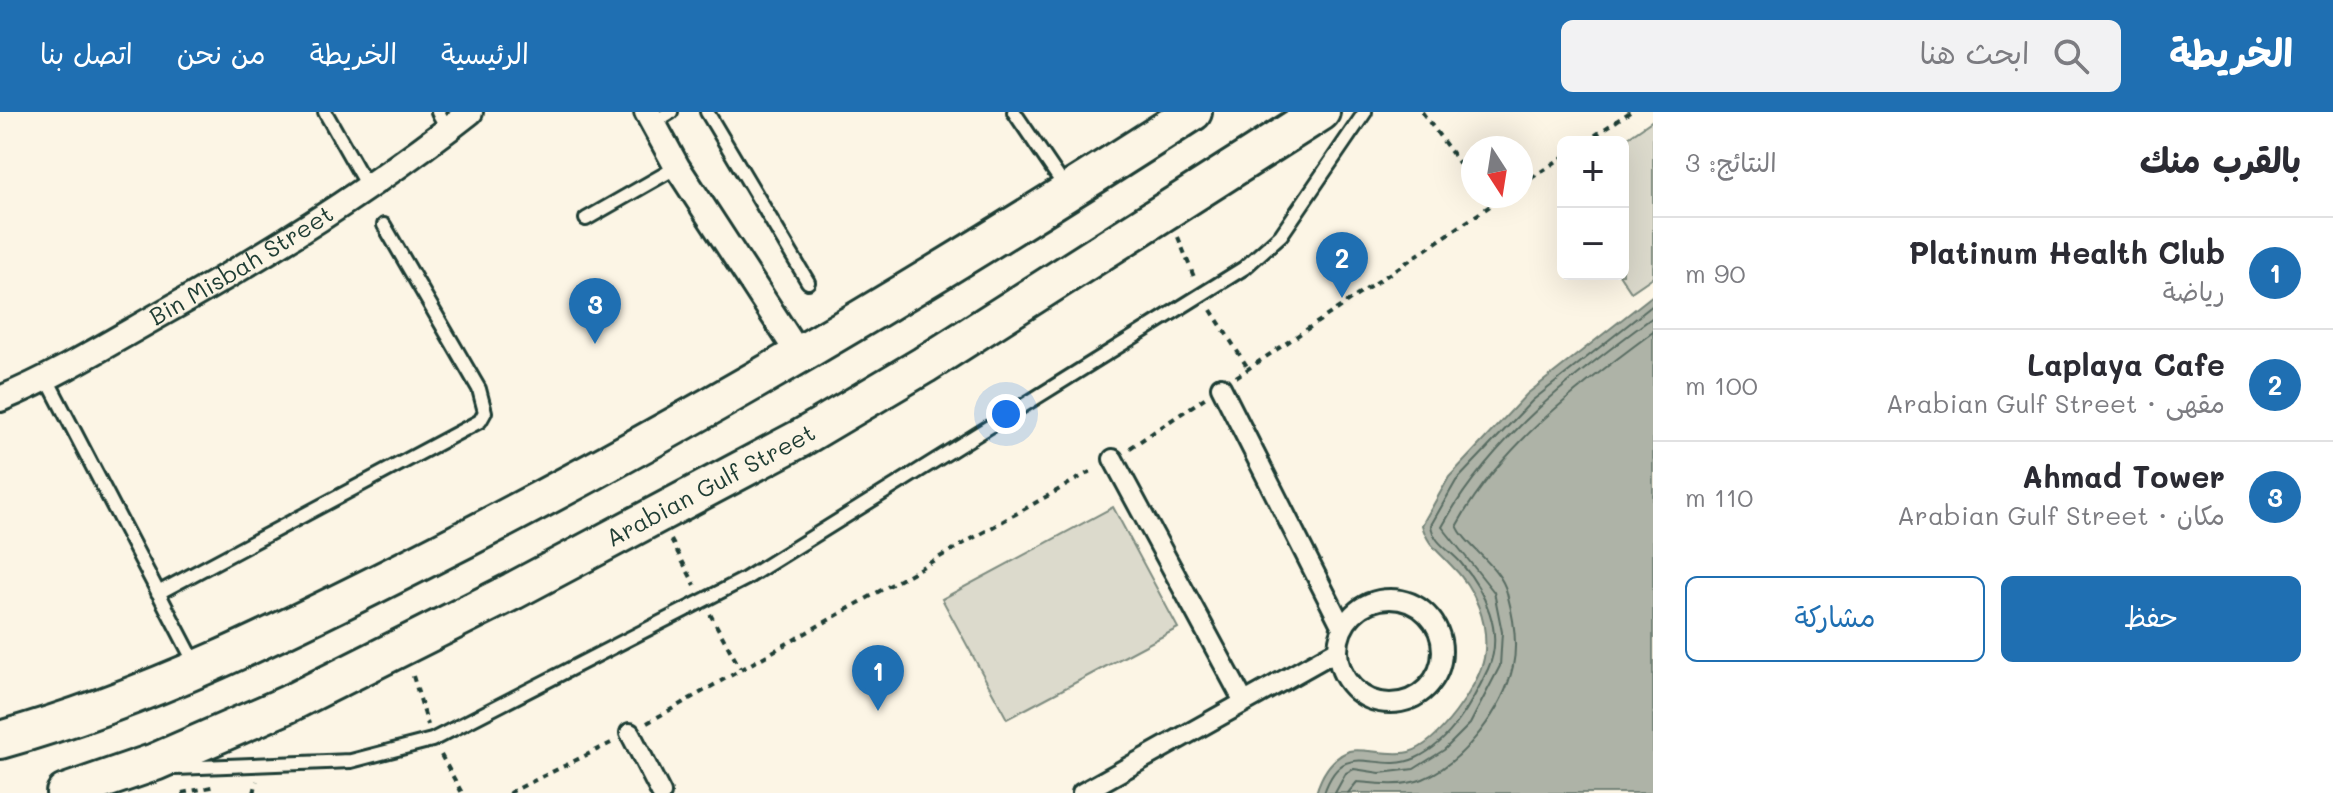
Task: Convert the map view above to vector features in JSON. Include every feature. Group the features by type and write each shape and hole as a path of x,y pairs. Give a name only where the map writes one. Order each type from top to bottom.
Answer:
{"main road":[{"path":"0,740 86,714 256,645 482,531 800,356 1068,193 1193,112"},
{"name":"Arabian Gulf Street","path":"79,788 216,737 346,676 801,438 924,365 1321,112"}],"street":[{"name":"Bin Misbah Street","path":"0,399 47,379 235,272 367,186 443,121 470,112"},
{"path":"657,116 677,167 800,356"},
{"path":"1221,387 1342,627"},
{"path":"1113,459 1244,702"},
{"path":"1379,599 1402,600 1423,610 1438,629 1443,652 1437,675 1422,693 1401,703 1377,703 1356,692 1341,673 1336,651 1342,627 1357,609 1379,599"},
{"path":"1082,793 1336,651"},
{"path":"630,733 661,793"}],"lane":[{"path":"325,112 367,186"},
{"path":"707,112 808,282"},
{"path":"1014,112 1068,193"},
{"path":"79,788 169,769 351,761 378,756 432,740 683,614 1108,355 1251,262 1281,235 1365,112"},
{"path":"586,219 677,167"},
{"path":"158,593 480,421 485,412 479,389 384,225"},
{"path":"47,379 198,670"}],"path":[{"path":"1422,112 1461,166"},
{"path":"1594,136 1630,112"},
{"path":"1533,177 1557,161"},
{"path":"509,793 630,733 1113,459 1487,208"}],"shaded area":[{"path":"1653,120 1653,277 1631,292 1623,280 1629,280 1629,136"},
{"path":"1113,507 1178,628 1007,719 942,599"}],"water":[{"path":"1653,295 1653,793 1316,793 1328,768 1343,754 1354,750 1409,752 1420,747 1444,726 1466,698 1484,658 1485,632 1479,607 1467,584 1430,542 1422,525 1449,477 1527,394"}],"place":[{"name":"Laplaya Cafe","path":"1342,298"},
{"name":"Ahmad Tower","path":"595,344"},
{"name":"Platinum Health Club","path":"878,711"}]}
